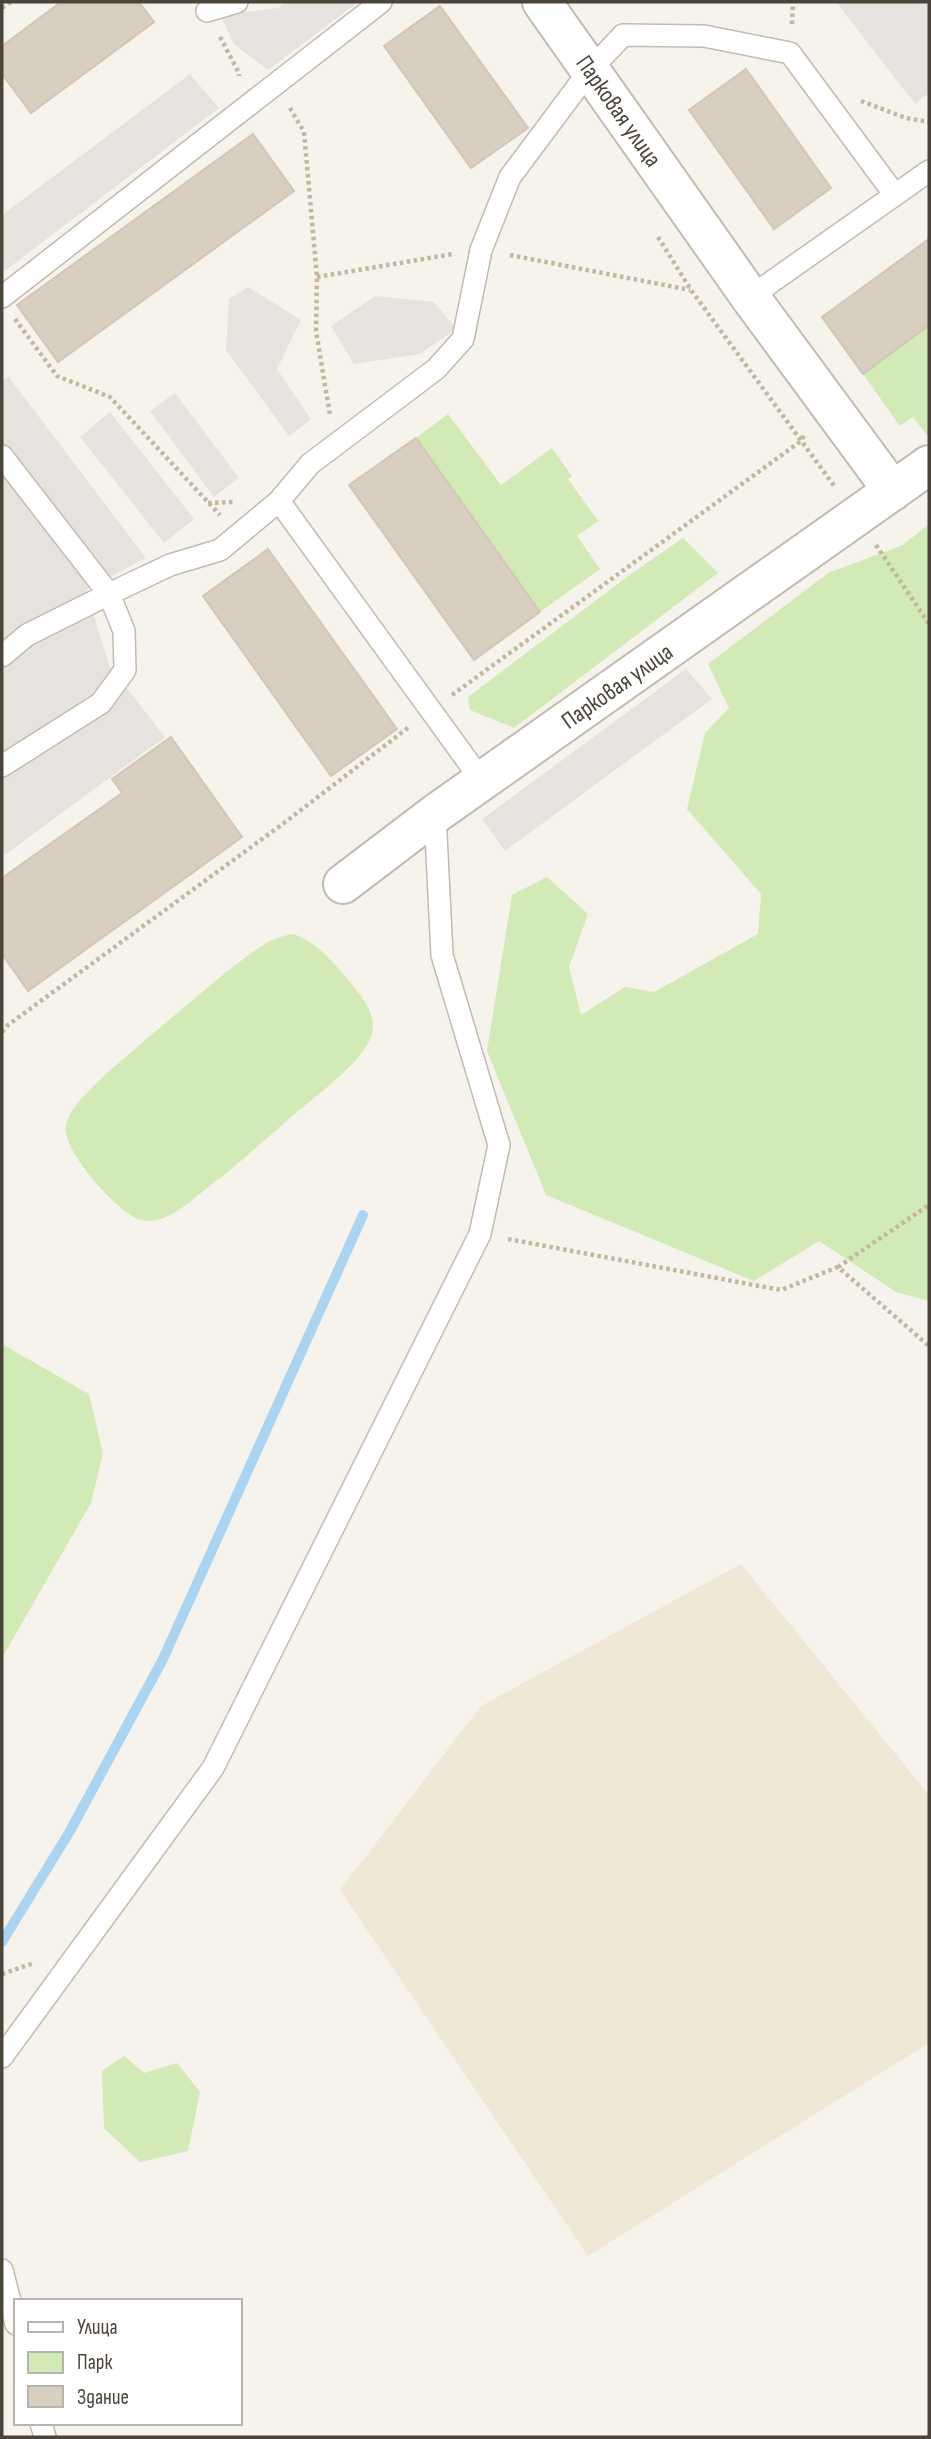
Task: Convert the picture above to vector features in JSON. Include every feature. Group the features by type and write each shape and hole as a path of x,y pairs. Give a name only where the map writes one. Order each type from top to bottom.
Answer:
{"street":[{"name":"Парковая улица","path":"542,2 750,297 893,491"},
{"name":"Парковая улица","path":"344,884 435,814 929,465"}],"lane":[{"path":"207,11 236,2"},
{"path":"6,305 232,116 381,2"},
{"path":"2,656 27,635 109,594 170,565 220,551 279,501 310,464 436,369 463,339 481,250 510,177 590,70 623,35 704,36 790,53 895,195"},
{"path":"750,297 929,170"},
{"path":"2,456 109,594 124,631 125,670 101,703 2,766"},
{"path":"279,501 482,781"},
{"path":"2,2057 213,1768 480,1234 499,1144 442,955 435,814"},
{"path":"2,2270 14,2316"}],"path":[{"path":"2,8 11,2"},
{"path":"207,11 239,73 232,116"},
{"path":"811,81 906,118 929,122"},
{"path":"275,82 304,132 317,277 316,331 331,422 310,464"},
{"path":"317,277 481,250 691,290 750,297"},
{"path":"6,305 57,376 110,397 238,535"},
{"path":"856,515 929,624"},
{"path":"480,1234 781,1290 838,1267 929,1205"},
{"path":"838,1267 929,1346"}],"shaded area":[{"path":"286,2 358,2 268,70 234,44 220,15 278,8"},
{"path":"836,2 929,2 929,93 915,104"},
{"path":"190,74 219,108 2,273 2,215"},
{"path":"248,287 301,320 277,369 311,419 289,436 226,350 229,299"},
{"path":"375,296 434,302 456,329 420,354 354,364 331,326"},
{"path":"8,376 146,558 86,590 109,665 165,737 2,857 2,381"},
{"path":"175,393 239,478 214,497 150,411"},
{"path":"110,412 194,519 164,543 80,437"},
{"path":"686,669 712,699 505,851 482,819"},
{"path":"741,1564 929,1795 929,2043 588,2256 340,1890 481,1706"}],"green space":[{"path":"929,325 929,438 913,417 900,426 863,374"},
{"path":"448,414 501,485 552,448 572,476 568,479 598,521 577,536 600,569 540,612 416,438"},
{"path":"929,524 929,1301 896,1292 819,1241 754,1281 546,1195 487,1051 512,895 547,877 588,914 569,967 581,1015 625,987 654,992 758,934 761,894 687,809 705,733 729,708 708,664 828,573 903,545"},
{"path":"683,538 718,573 514,728 470,710 468,697"},
{"path":"294,934 323,952 364,1001 373,1020 373,1031 367,1045 356,1060 330,1085 186,1205 158,1220 138,1219 104,1192 81,1163 67,1136 66,1125 70,1114 110,1070 222,976 268,942"},
{"path":"2,1344 89,1394 103,1453 91,1503 2,1658"},
{"path":"124,2056 144,2073 177,2063 200,2092 188,2151 140,2162 104,2128 102,2071"}],"building":[{"path":"61,2 139,2 154,22 31,113 2,74 2,46"},
{"path":"440,6 528,128 471,168 384,46"},
{"path":"746,69 831,188 774,229 689,110"},
{"path":"253,134 294,191 58,362 17,305"},
{"path":"929,239 929,325 863,374 822,317"},
{"path":"416,438 540,612 474,660 349,485"},
{"path":"268,549 397,729 331,776 203,596"},
{"path":"171,737 242,837 28,991 2,954 2,878 122,793 112,779"}],"waterway":[{"path":"2,1942 70,1831 163,1659 363,1215"}]}
